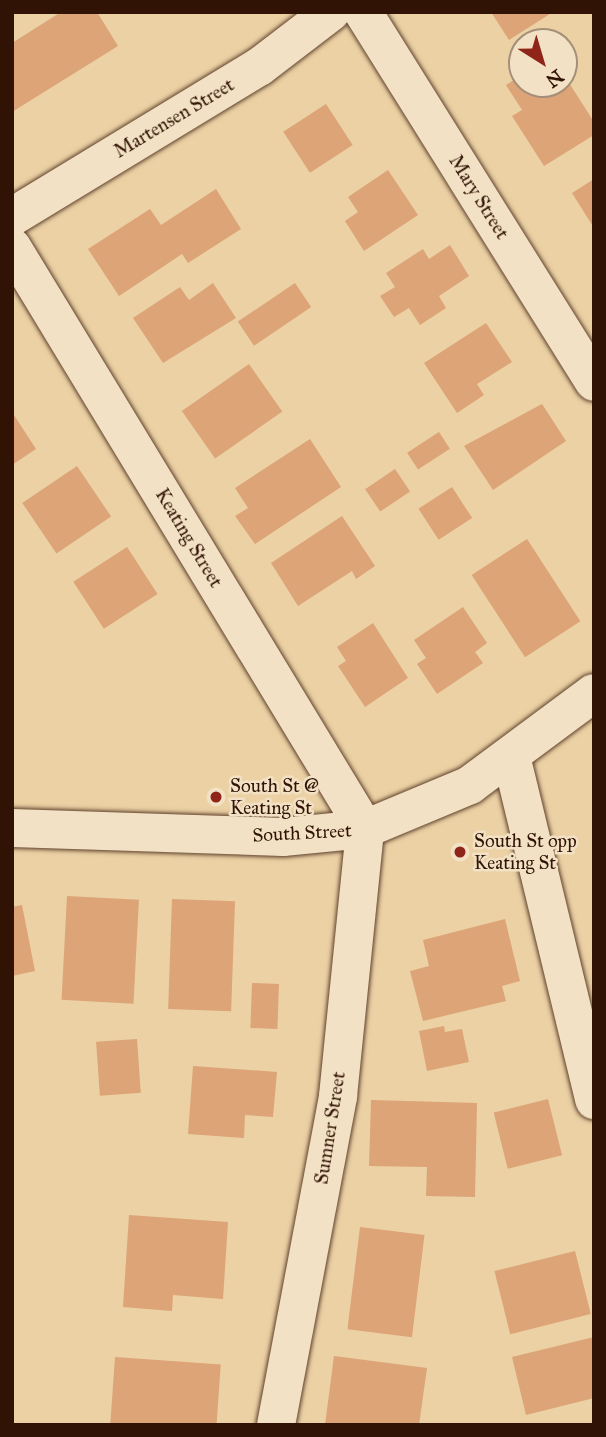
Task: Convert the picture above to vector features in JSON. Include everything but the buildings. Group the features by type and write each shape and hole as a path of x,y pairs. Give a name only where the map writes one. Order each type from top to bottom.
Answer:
{"street":[{"name":"Martensen Street","path":"12,217 259,67 331,12"},
{"name":"Mary Street","path":"363,12 594,382"},
{"name":"Keating Street","path":"12,247 365,829"},
{"name":"South Street","path":"12,828 283,837 365,829 425,807 512,760 594,692"},
{"path":"512,760 594,1100"},
{"name":"Sumner Street","path":"276,1425 338,1096 365,829"}],"place":[{"name":"South St @ Keating St","path":"216,797"},
{"name":"South St opp Keating St","path":"460,852"}]}
